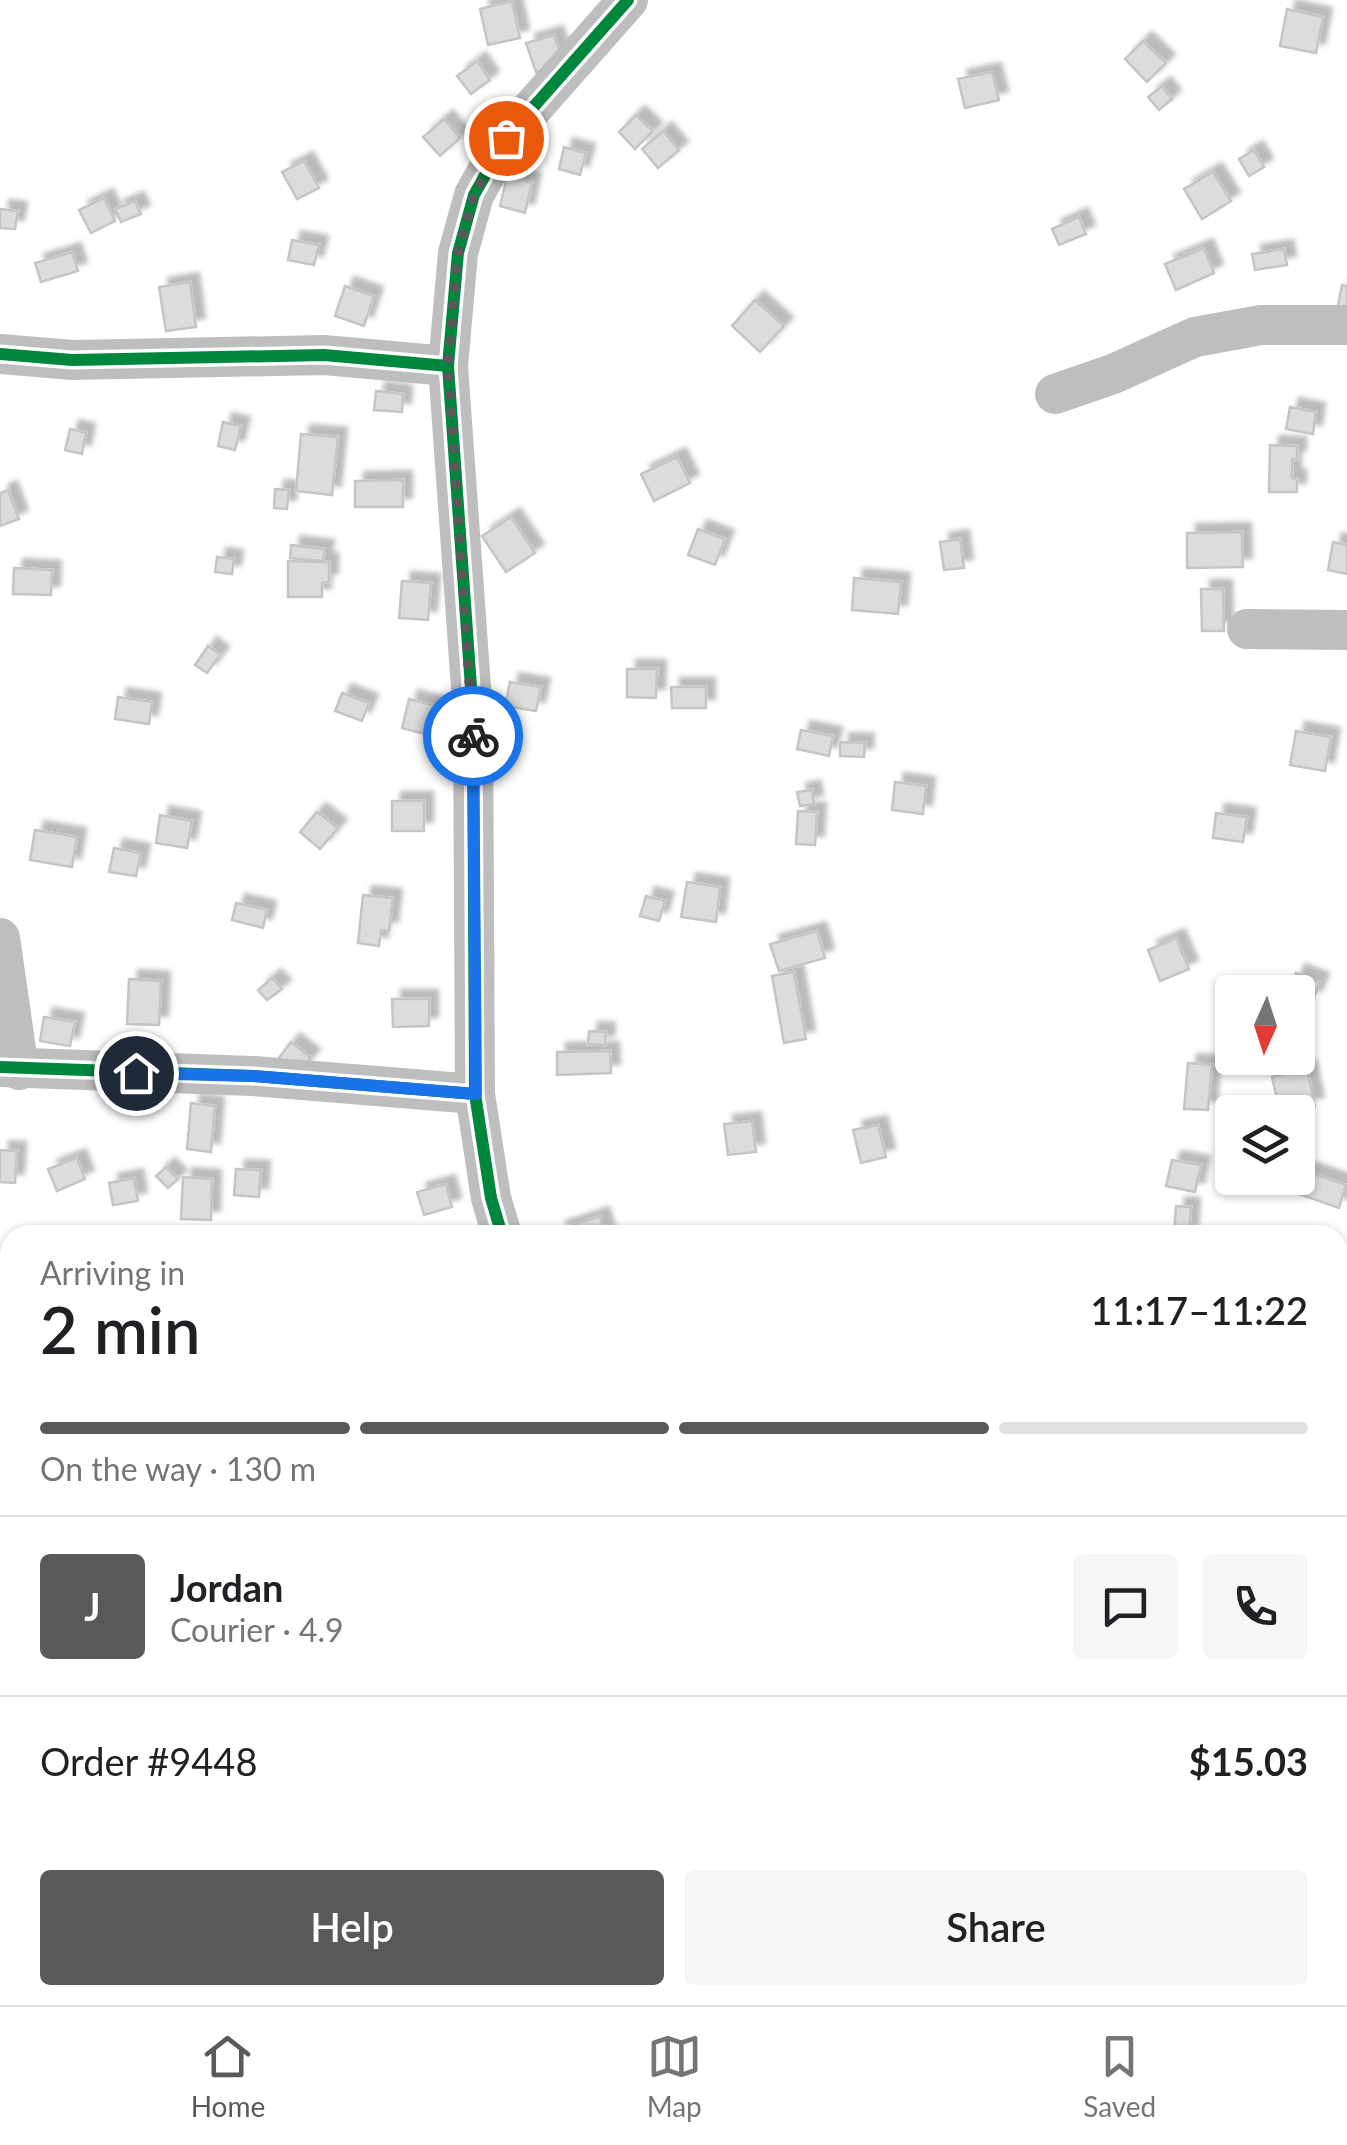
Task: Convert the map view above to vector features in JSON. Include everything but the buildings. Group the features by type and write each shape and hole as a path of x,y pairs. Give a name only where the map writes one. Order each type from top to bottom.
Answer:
{"street":[{"path":"499,1225 491,1198 476,1094 473,716 448,366 458,253 474,195 506,138 628,0"},
{"path":"1055,394 1195,338 1261,325 1347,325"},
{"path":"0,354 72,360 324,355 448,366"},
{"path":"1248,629 1347,630"},
{"path":"0,938 10,1069 253,1076 476,1094"}],"cycle path":[{"path":"499,1225 491,1198 475,1094 473,715 448,366 458,253 474,195 506,138 628,0"},
{"path":"0,354 72,360 324,355 448,366"},
{"path":"0,1067 253,1076 475,1094"}],"way so far":[{"path":"473,736 448,366 458,253 474,195 506,138"}],"route":[{"path":"136,1073 253,1076 476,1094 473,736"}]}
